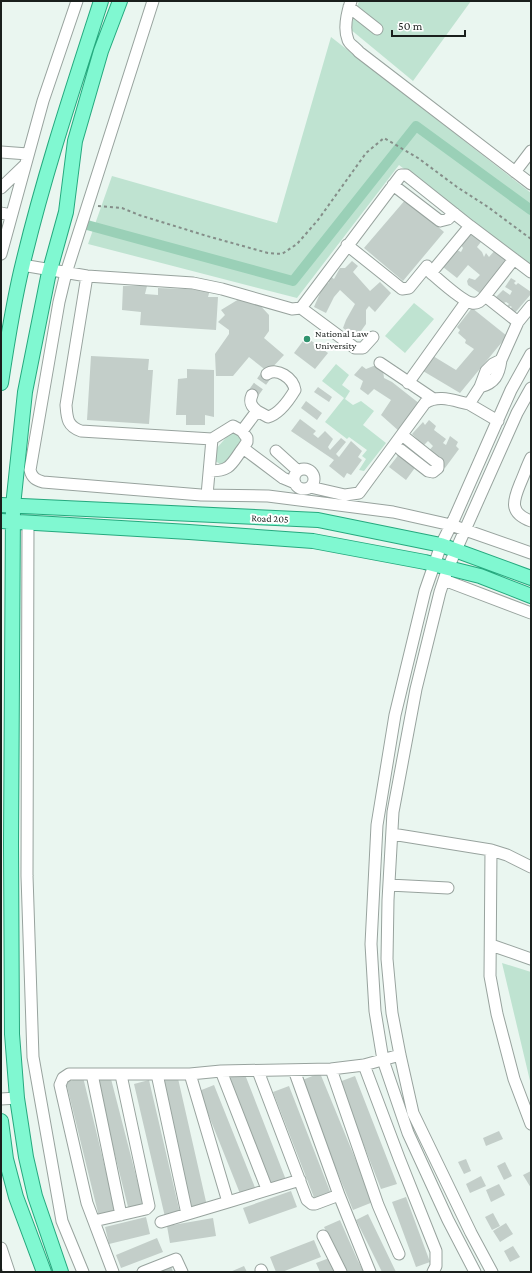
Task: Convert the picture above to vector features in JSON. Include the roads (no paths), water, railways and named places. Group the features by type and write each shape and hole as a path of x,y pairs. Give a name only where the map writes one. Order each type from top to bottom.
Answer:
{"main road":[{"path":"1,383 22,265 34,218 101,1"},
{"path":"61,1272 35,1196 26,1157 17,1098 12,1034 7,506 25,392 50,269 66,212 75,141 101,51 120,1"},
{"name":"Road 205","path":"7,506 318,520 441,545 531,578"},
{"name":"Road 205","path":"7,522 189,532 313,541 434,565 446,574 480,576 531,596"},
{"path":"1,1121 6,1159 16,1197 44,1272"}],"street":[{"path":"1,254 6,214 28,154 43,101 76,1"},
{"path":"153,1 66,273 56,317 30,470 31,475 36,480 43,482 207,495 268,496 393,512 451,525 531,553"},
{"path":"350,4 378,29"},
{"path":"350,4 346,25 348,41 359,52 531,184"},
{"path":"515,172 531,151"},
{"path":"1,152 28,154"},
{"path":"1,188 24,165"},
{"path":"301,308 400,175 406,175 531,272"},
{"path":"393,185 440,221 448,219 454,213"},
{"path":"470,226 431,273 466,302 480,302 514,259"},
{"path":"347,245 404,289 409,288 427,266"},
{"path":"22,265 87,276 193,283 222,289 292,308 301,308 355,348 363,348 373,337"},
{"path":"87,276 66,405 69,422 73,428 81,431 212,439 229,427 233,426 242,431 248,438 244,448 228,468 222,471 210,471"},
{"path":"485,296 518,322"},
{"path":"408,383 466,302"},
{"path":"468,404 480,387 486,371 493,364 501,360 518,322 531,306"},
{"path":"474,1272 408,1133 383,1060 375,1011 371,944 377,825 395,715 425,591 441,545 511,390 531,354"},
{"path":"380,363 432,398 442,398 468,404 498,421"},
{"path":"252,394 251,403 253,407 268,417 273,416 278,412 295,390 292,382 280,373 271,371 267,374"},
{"path":"492,1272 470,1233 413,1113 392,1013 387,959 389,885 393,812 416,689 446,574 517,414 531,388"},
{"path":"244,448 283,478 295,483 300,488 310,488 345,495 359,492 425,403 432,398"},
{"path":"242,431 257,411"},
{"path":"401,450 428,471 433,472 438,468 438,463 402,435"},
{"path":"207,495 212,439"},
{"path":"276,452 298,471"},
{"path":"531,458 514,499 515,507 518,513 531,521"},
{"path":"295,483 294,476 298,471 308,469 313,473 315,479 310,488"},
{"path":"28,523 27,876 33,1057 62,1221 83,1272"},
{"path":"446,574 531,613"},
{"path":"392,834 491,850 507,855 531,867"},
{"path":"491,850 490,976 497,1014 514,1079 531,1124"},
{"path":"389,885 448,888"},
{"path":"491,945 531,959"},
{"path":"12,961 30,961"},
{"path":"113,1272 87,1203 60,1085 63,1078 69,1074 190,1074 221,1071 331,1069 364,1065 400,1055"},
{"path":"364,1065 436,1251 436,1266 433,1272"},
{"path":"331,1069 378,1205 399,1254"},
{"path":"294,1070 339,1195 370,1272"},
{"path":"221,1071 267,1189"},
{"path":"258,1071 308,1200 312,1204 339,1195"},
{"path":"92,1074 121,1215"},
{"path":"157,1074 187,1214"},
{"path":"190,1074 228,1202"},
{"path":"94,1221 146,1209 149,1206 121,1075"},
{"path":"1,1099 17,1098"},
{"path":"161,1222 300,1180"},
{"path":"324,1236 341,1272"},
{"path":"1,1248 10,1272"},
{"path":"147,1271 176,1258 182,1272"}],"waterway":[{"path":"87,225 293,281 416,126 531,210"}],"tunnel":[{"path":"252,395 267,374"}],"place":[{"name":"National Law University","path":"307,339"}]}
